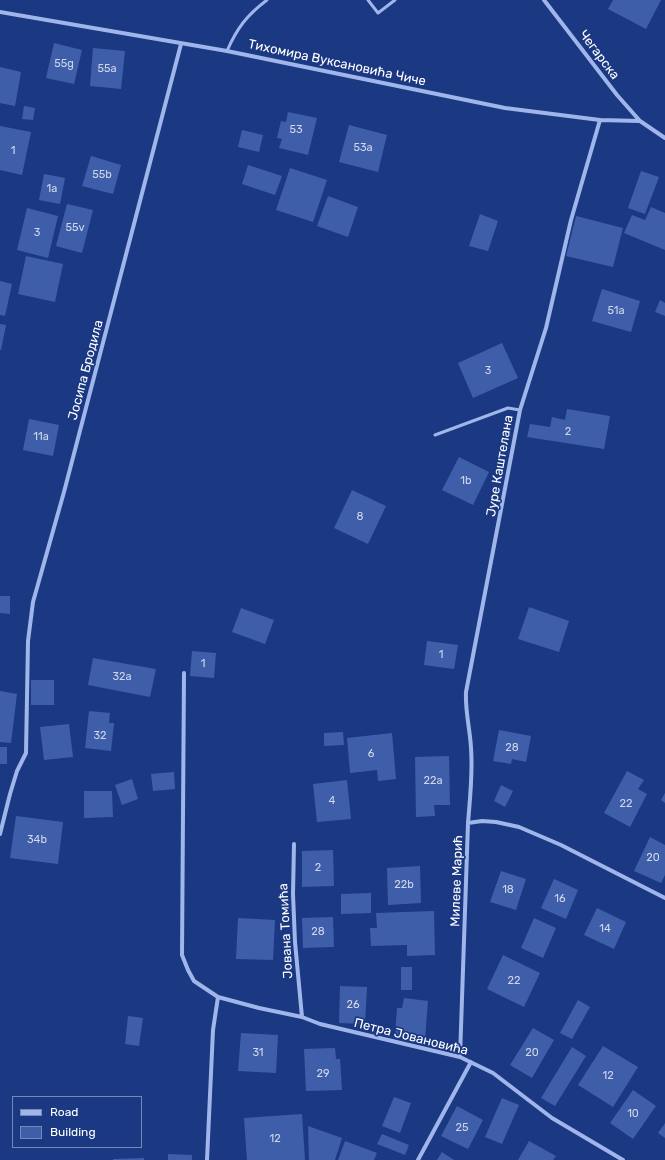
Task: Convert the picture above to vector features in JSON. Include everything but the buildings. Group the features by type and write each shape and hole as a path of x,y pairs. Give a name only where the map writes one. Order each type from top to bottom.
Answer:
{"street":[{"name":"Чегарска","path":"544,0 617,95 640,121"},
{"name":"Тихомира Вуксановића Чиче","path":"0,12 227,51 505,108 600,120 640,121"},
{"name":"Јосипа Бродила","path":"0,834 13,782 26,753 28,641 33,602 64,492 181,44"},
{"name":"Јуре Каштелана","path":"468,823 472,780 466,692 520,410 546,328 571,220 600,120"},
{"path":"640,121 665,138"},
{"name":"Петра Јовановића","path":"184,673 182,955 194,981 218,997 259,1008 302,1017 320,1024 340,1029 460,1057 493,1073 552,1118 623,1160"},
{"name":"Милеве Марић","path":"460,1057 468,823 496,822 519,827 561,845 665,898"},
{"name":"Јована Томића","path":"294,844 293,902 302,1017"},
{"path":"207,1160 213,1030 218,997"},
{"path":"418,1160 471,1062"}],"lane":[{"path":"227,51 240,26 252,11 267,0"},
{"path":"368,0 378,13 396,0"},
{"path":"435,435 508,408 520,410"}]}
